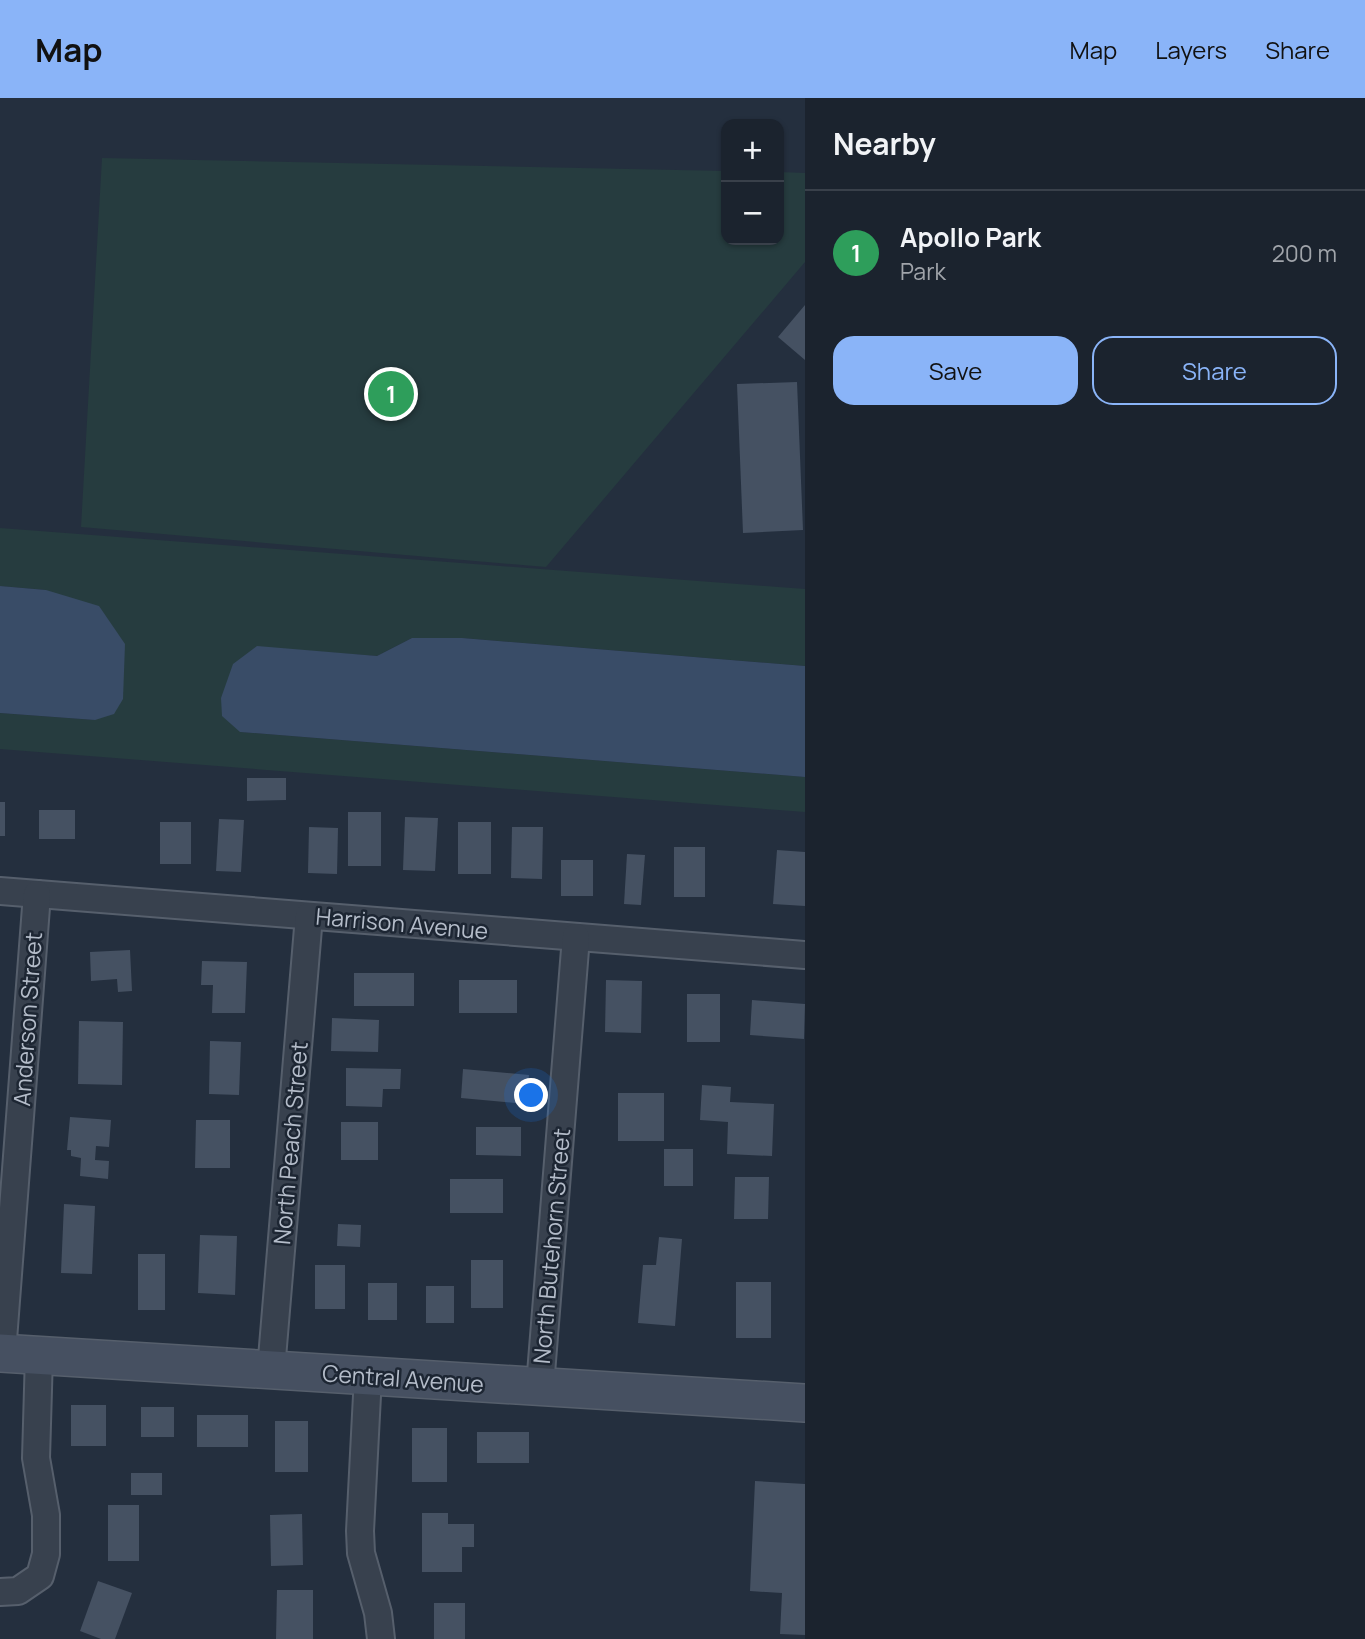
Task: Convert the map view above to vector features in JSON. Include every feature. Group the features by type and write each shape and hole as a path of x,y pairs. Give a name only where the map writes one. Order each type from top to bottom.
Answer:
{"main road":[{"name":"Central Avenue","path":"1,1353 805,1403"}],"street":[{"name":"Harrison Avenue","path":"0,891 805,955"},
{"name":"Anderson Street","path":"1,1353 37,894"},
{"name":"North Peach Street","path":"271,1370 309,916"},
{"name":"North Butehorn Street","path":"540,1387 576,937"},
{"path":"0,1592 18,1591 40,1576 46,1554 46,1515 36,1458 39,1355"},
{"path":"368,1376 361,1553 379,1614 381,1639"}],"green space":[{"path":"102,158 721,171 721,245 784,245 784,172 805,173 805,262 546,567 81,527"},
{"path":"0,528 805,589 805,666 462,638 412,638 377,656 257,647 240,732 805,777 805,812 0,749 0,713 95,720 46,590 0,586"}],"water":[{"path":"0,586 46,590 99,606 125,644 123,699 114,714 95,720 0,713"},
{"path":"412,638 462,638 805,666 805,777 240,732 222,716 221,698 233,664 257,646 377,656"}],"building":[{"path":"805,305 805,360 778,337"},
{"path":"797,382 803,530 743,533 737,384"},
{"path":"247,778 286,778 286,800 247,801"},
{"path":"0,802 5,802 5,836 0,836"},
{"path":"39,810 75,810 75,839 39,839"},
{"path":"348,812 381,812 381,866 348,866"},
{"path":"405,817 438,818 435,871 403,870"},
{"path":"219,819 244,820 241,872 216,871"},
{"path":"160,822 191,822 191,864 160,864"},
{"path":"458,822 491,822 491,874 458,874"},
{"path":"309,827 338,828 337,874 308,873"},
{"path":"512,827 543,827 542,879 511,878"},
{"path":"674,847 705,847 705,897 674,897"},
{"path":"777,850 805,852 805,906 773,904"},
{"path":"627,854 645,855 641,905 624,904"},
{"path":"561,860 593,860 593,896 561,896"},
{"path":"130,950 132,991 118,992 117,979 91,981 90,952"},
{"path":"202,961 247,962 245,1013 212,1013 213,985 201,985"},
{"path":"354,973 414,973 414,1006 354,1006"},
{"path":"459,980 517,980 517,1013 459,1013"},
{"path":"606,980 642,981 641,1033 605,1032"},
{"path":"687,994 720,994 720,1042 687,1042"},
{"path":"752,1000 805,1004 804,1039 750,1035"},
{"path":"332,1018 379,1020 378,1052 331,1051"},
{"path":"79,1021 123,1022 122,1085 78,1084"},
{"path":"210,1041 241,1042 239,1095 209,1094"},
{"path":"346,1068 401,1069 400,1089 383,1089 382,1107 346,1106"},
{"path":"463,1069 529,1075 526,1104 461,1098"},
{"path":"702,1085 731,1087 730,1102 774,1104 772,1156 727,1154 728,1122 700,1120"},
{"path":"618,1093 664,1093 664,1141 618,1141"},
{"path":"70,1117 111,1120 109,1147 96,1146 95,1160 109,1161 108,1179 80,1176 81,1158 71,1156 71,1150 67,1150"},
{"path":"196,1120 230,1120 230,1168 195,1168"},
{"path":"341,1122 378,1122 378,1160 341,1160"},
{"path":"476,1127 521,1127 521,1156 476,1155"},
{"path":"664,1149 693,1149 693,1186 664,1186"},
{"path":"735,1177 769,1177 768,1219 734,1219"},
{"path":"450,1179 503,1179 503,1213 450,1213"},
{"path":"64,1204 95,1206 92,1274 61,1273"},
{"path":"338,1224 361,1225 360,1247 337,1246"},
{"path":"200,1235 237,1236 235,1295 198,1293"},
{"path":"659,1237 682,1239 675,1326 638,1323 643,1265 656,1265"},
{"path":"138,1254 165,1254 165,1310 138,1310"},
{"path":"471,1260 503,1260 503,1308 471,1308"},
{"path":"315,1265 345,1265 345,1309 315,1309"},
{"path":"736,1282 771,1282 771,1338 736,1338"},
{"path":"368,1283 397,1283 397,1320 368,1320"},
{"path":"426,1286 454,1286 454,1323 426,1323"},
{"path":"71,1405 106,1405 106,1446 71,1446"},
{"path":"141,1407 174,1407 174,1437 141,1437"},
{"path":"197,1415 248,1415 248,1447 197,1447"},
{"path":"275,1421 308,1421 308,1472 275,1472"},
{"path":"412,1428 447,1428 447,1482 412,1482"},
{"path":"477,1432 529,1432 529,1463 477,1463"},
{"path":"131,1473 162,1473 162,1495 131,1495"},
{"path":"755,1481 805,1484 805,1635 780,1634 782,1593 750,1591"},
{"path":"108,1505 139,1505 139,1561 108,1561"},
{"path":"422,1513 448,1513 448,1524 474,1524 474,1547 462,1547 462,1572 422,1572"},
{"path":"302,1514 303,1565 271,1566 270,1515"},
{"path":"98,1581 132,1593 115,1639 101,1639 80,1631"},
{"path":"277,1590 313,1590 313,1639 276,1639"},
{"path":"434,1603 465,1603 465,1639 434,1639"}],"place":[{"name":"Apollo Park","path":"391,394"}]}
